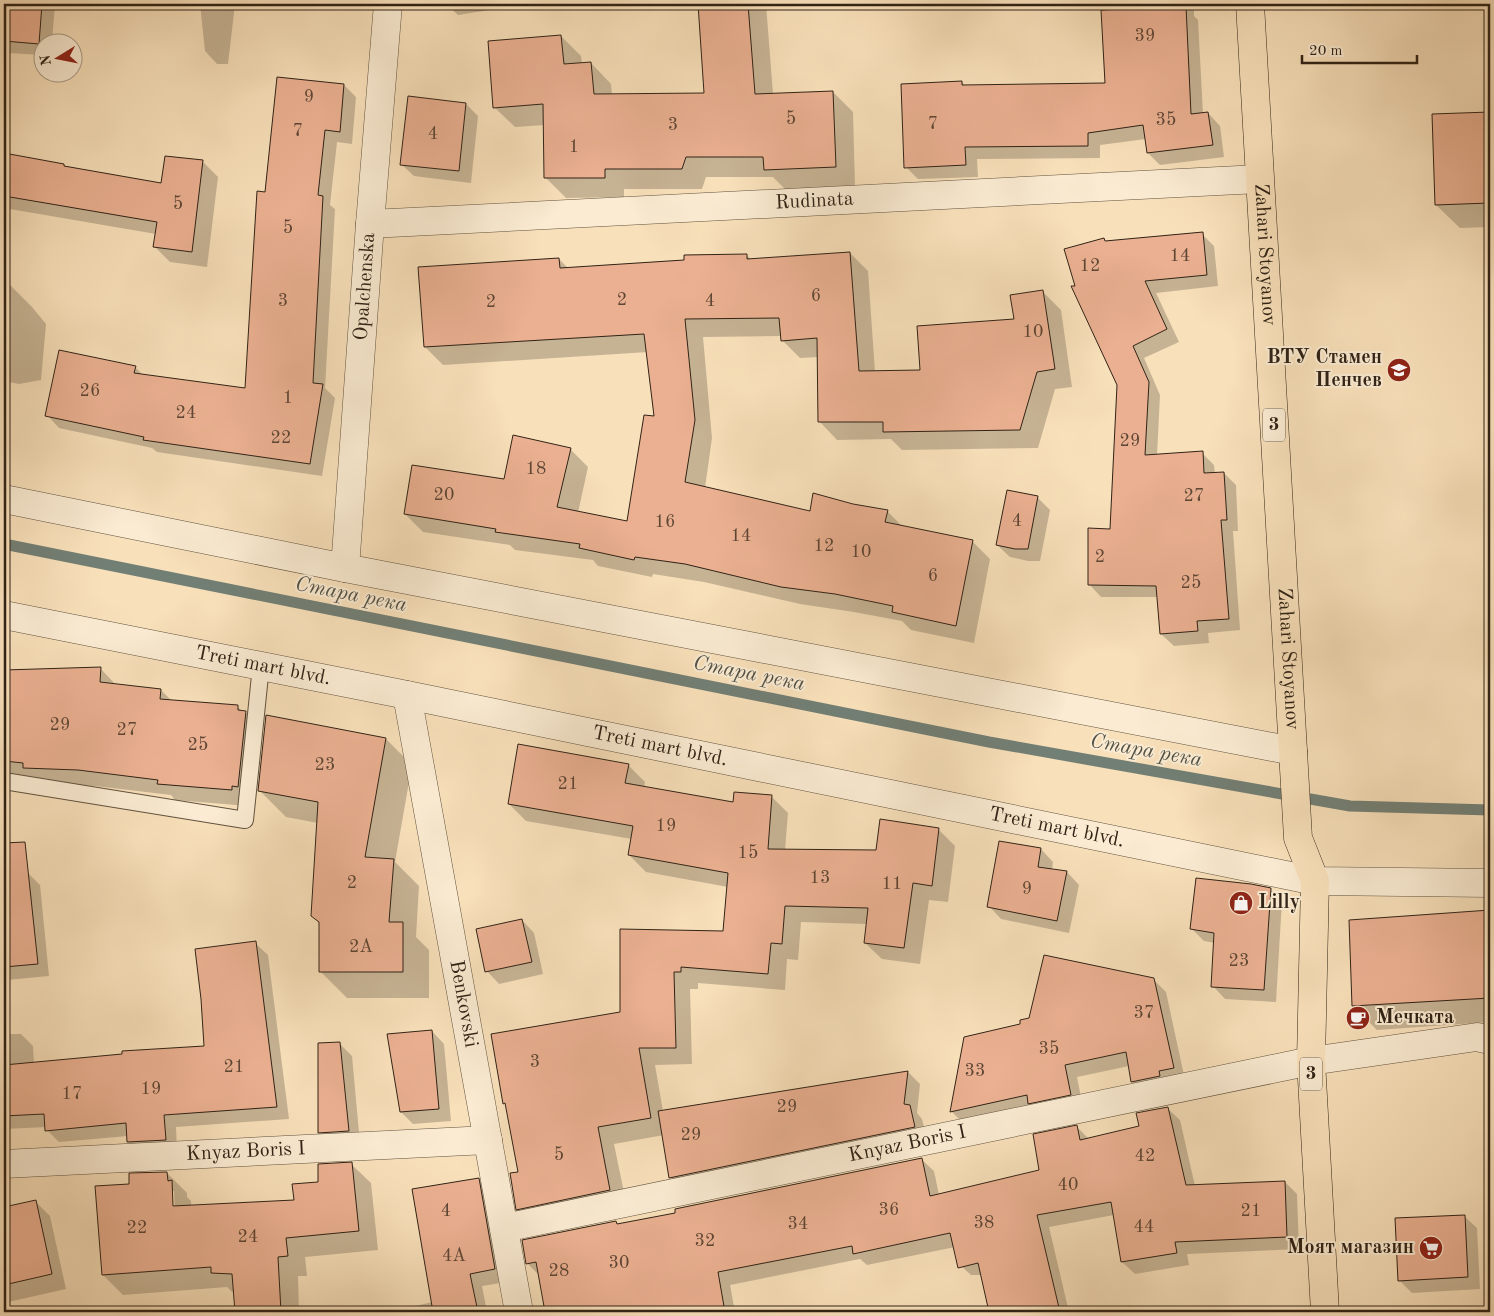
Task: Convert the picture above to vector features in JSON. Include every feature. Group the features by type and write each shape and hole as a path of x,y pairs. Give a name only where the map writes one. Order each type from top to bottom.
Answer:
{"main road":[{"name":"Zahari Stoyanov","path":"1250,4 1298,838 1314,880 1311,1061 1325,1312"}],"street":[{"name":"Opalchenska","path":"345,568 388,4"},
{"name":"Rudinata","path":"370,224 1260,179"},
{"path":"4,498 1294,759"},
{"name":"Treti mart blvd.","path":"4,615 1314,880 1490,883"},
{"name":"Benkovski","path":"407,695 519,1312"},
{"name":"Knyaz Boris I","path":"504,1228 1311,1061 1477,1037 1490,1040"},
{"name":"Knyaz Boris I","path":"4,1164 488,1140"}],"lane":[{"path":"4,781 245,820 261,666"}],"building":[{"path":"4,4 42,4 40,32 32,32 32,43 4,41"},
{"path":"698,4 748,4 755,94 833,91 836,167 764,170 763,157 686,157 682,169 605,169 605,178 544,178 543,104 493,108 488,41 561,35 564,64 591,62 594,94 704,93"},
{"path":"1186,6 1191,114 1208,112 1213,145 1147,153 1143,125 1088,133 1088,146 965,147 966,165 904,168 901,84 962,81 962,85 1105,83 1101,10"},
{"path":"277,77 344,84 340,132 325,130 318,195 323,196 313,383 323,384 310,464 143,440 144,437 45,416 59,350 136,366 134,373 245,388 257,191 265,192"},
{"path":"408,96 466,103 459,171 400,165"},
{"path":"1490,112 1490,203 1435,205 1432,114"},
{"path":"4,153 64,164 64,166 161,183 165,156 203,160 192,252 153,247 157,222 4,196"},
{"path":"1203,232 1207,275 1145,281 1167,329 1133,346 1149,382 1145,455 1203,451 1204,473 1224,472 1227,520 1221,520 1229,619 1197,621 1198,631 1160,634 1156,586 1088,585 1088,528 1110,529 1117,385 1071,286 1075,286 1064,249 1104,238 1105,241"},
{"path":"850,252 859,371 920,370 917,326 1014,319 1010,295 1043,290 1055,369 1037,372 1020,430 883,432 883,422 818,422 817,338 781,341 779,318 685,319 695,420 685,482 810,511 813,493 853,504 888,510 885,522 973,540 956,626 892,612 893,606 835,594 781,587 685,564 635,557 634,560 579,548 580,544 495,532 496,529 404,514 412,465 504,479 513,435 571,448 557,507 627,521 644,415 654,416 644,334 424,347 418,267 559,258 560,268 684,260 684,255 747,254 747,259"},
{"path":"1007,490 1038,496 1028,549 1015,549 996,545"},
{"path":"101,667 100,682 161,689 160,699 238,705 238,710 246,711 238,787 232,786 232,790 157,784 158,780 78,770 23,768 23,763 4,761 4,670"},
{"path":"266,715 386,738 365,857 394,859 389,922 403,922 403,972 319,972 319,922 311,916 318,802 258,791"},
{"path":"518,744 629,764 625,783 733,802 734,792 772,795 768,849 876,850 880,819 939,828 932,886 913,883 904,948 864,943 868,908 785,906 782,944 771,943 768,974 681,967 681,972 674,972 676,1048 639,1048 651,1118 598,1127 610,1190 516,1210 510,1173 518,1172 505,1103 503,1104 491,1034 620,1012 620,929 723,931 728,873 628,855 633,826 508,804"},
{"path":"999,841 1041,848 1038,867 1067,871 1057,921 987,907"},
{"path":"25,842 38,964 4,967 4,843"},
{"path":"1196,878 1271,888 1264,990 1211,987 1214,933 1190,929"},
{"path":"1490,910 1490,998 1352,1006 1349,920"},
{"path":"522,919 532,962 485,972 476,929"},
{"path":"256,941 277,1107 164,1115 166,1140 127,1142 126,1123 45,1131 44,1114 4,1116 4,1065 122,1054 122,1051 204,1046 195,949"},
{"path":"1044,955 1154,978 1174,1068 1159,1071 1160,1076 1131,1082 1126,1052 1065,1065 1071,1095 1028,1104 1027,1095 950,1112 964,1037 1020,1024 1020,1020 1029,1018"},
{"path":"432,1030 439,1109 400,1112 387,1034"},
{"path":"340,1042 349,1131 318,1133 318,1043"},
{"path":"908,1071 904,1104 910,1105 915,1127 669,1178 658,1111"},
{"path":"1168,1107 1186,1185 1285,1181 1287,1237 1175,1242 1177,1253 1121,1262 1111,1202 1037,1215 1060,1312 989,1312 978,1263 958,1268 950,1233 853,1254 852,1246 718,1272 725,1312 545,1312 536,1262 526,1264 522,1240 616,1221 617,1224 675,1213 675,1209 922,1158 930,1196 1039,1170 1033,1134 1077,1125 1080,1140 1139,1126 1136,1113"},
{"path":"352,1162 359,1231 286,1238 288,1256 278,1257 281,1312 235,1312 232,1274 211,1273 211,1267 102,1275 95,1186 129,1184 129,1173 167,1172 168,1181 172,1180 173,1206 294,1200 292,1184 318,1182 318,1164"},
{"path":"479,1178 495,1269 470,1274 478,1312 433,1312 412,1189"},
{"path":"36,1200 52,1274 4,1285 4,1207"},
{"name":"Моят магазин","path":"1465,1215 1468,1277 1398,1281 1395,1218"}],"waterway":[{"name":"Стара река","path":"4,544 989,742 1350,806 1490,810"}],"place":[{"name":"ВТУ Стамен Пенчев","path":"1399,370"},
{"name":"Lilly","path":"1241,903"},
{"name":"Мечката","path":"1358,1018"},
{"name":"Моят магазин","path":"1431,1248"}]}
